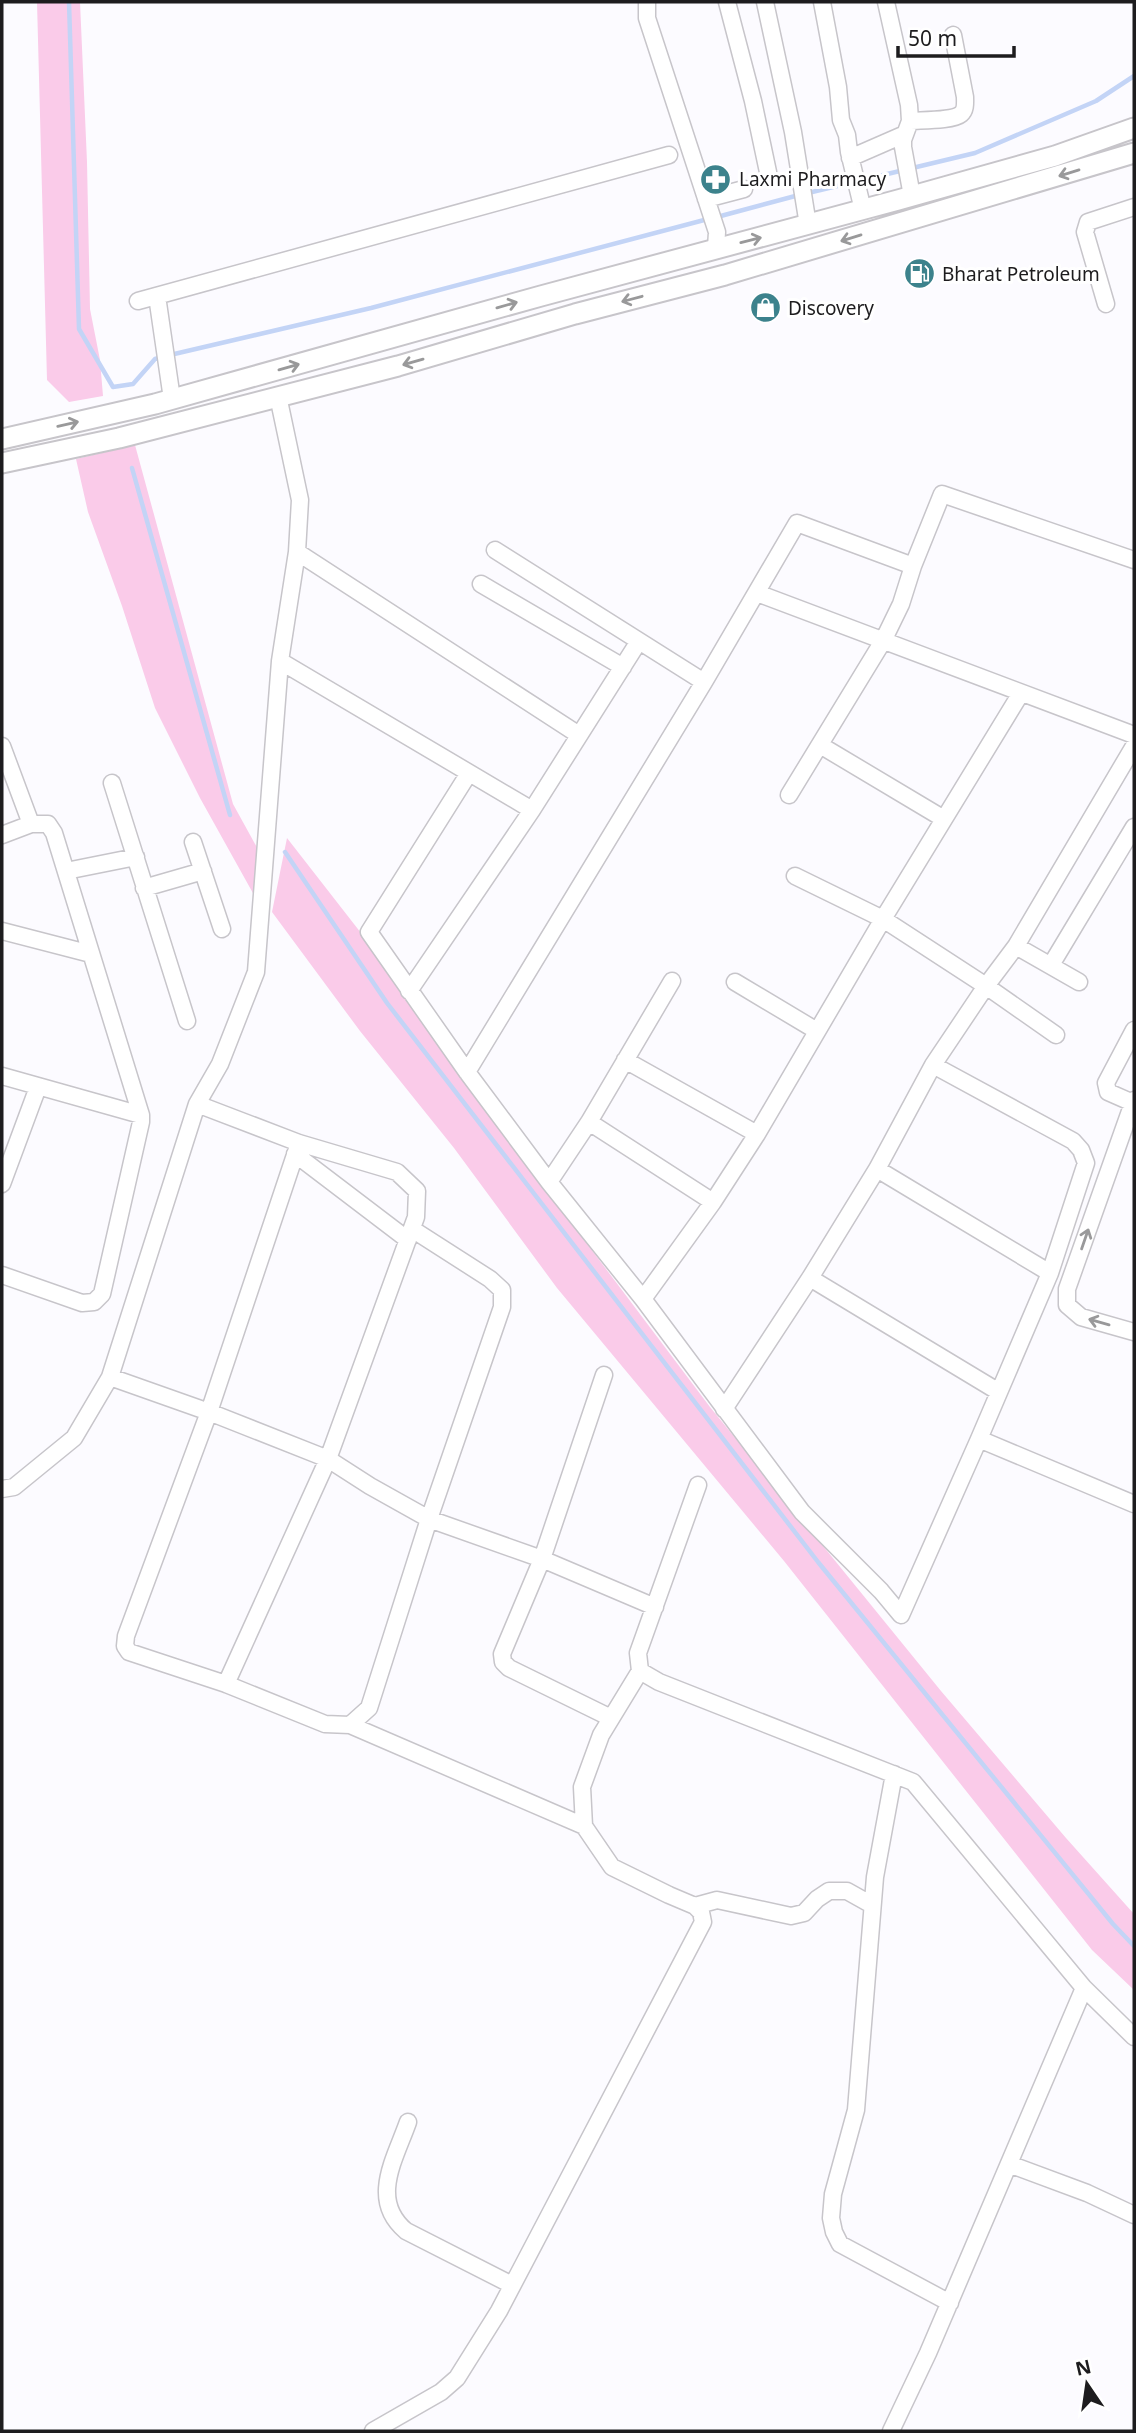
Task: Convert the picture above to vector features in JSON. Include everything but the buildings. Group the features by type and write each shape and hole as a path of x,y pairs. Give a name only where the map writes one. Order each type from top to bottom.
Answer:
{"main road":[{"path":"2,439 172,400 717,240 808,225 1055,156 1134,128"},
{"path":"2,463 120,438 398,366 575,314 724,275 1134,153"}],"street":[{"path":"647,2 647,18 708,203 717,240"},
{"path":"727,2 768,172"},
{"path":"765,2 793,132 808,225"},
{"path":"822,2 838,87 841,120 847,135 863,210"},
{"path":"887,2 909,105 906,134 907,175 912,196"},
{"path":"854,173 906,134 961,113 965,107 965,97 953,34"},
{"path":"138,301 669,155"},
{"path":"708,203 744,189"},
{"path":"1106,304 1085,232 1088,222 1134,207"},
{"path":"157,296 172,400"},
{"path":"2,1489 14,1487 74,1438 110,1377 197,1104 220,1064 256,972 280,661 297,552 300,500 278,396"},
{"path":"789,796 883,641 901,604 942,494 1134,560"},
{"path":"467,1072 704,682 797,523 913,566"},
{"path":"495,550 704,682"},
{"path":"297,552 579,735"},
{"path":"481,584 622,667"},
{"path":"757,593 1134,735"},
{"path":"409,991 532,810 639,641"},
{"path":"280,661 532,810"},
{"path":"643,1299 713,1202 757,1134 883,919 1021,693"},
{"path":"820,745 944,819"},
{"path":"2,746 32,824"},
{"path":"724,1409 877,1169 933,1065 1016,946 1134,746"},
{"path":"469,773 369,932 467,1072 549,1182 643,1299 802,1512 881,1591 901,1615 1050,1273 1086,1163 1081,1150 1073,1141 933,1065"},
{"path":"112,783 187,1021"},
{"path":"2,835 32,824 48,824 54,833 141,1115 102,1294 94,1302 82,1303 2,1275"},
{"path":"1051,965 1134,827"},
{"path":"193,842 222,929"},
{"path":"66,872 135,857"},
{"path":"144,888 203,871"},
{"path":"796,876 883,919 1056,1035"},
{"path":"2,931 91,954"},
{"path":"1016,946 1079,982"},
{"path":"549,1182 589,1122 672,982"},
{"path":"735,982 817,1031"},
{"path":"1134,1030 1106,1083 1108,1091 1133,1101 1067,1289 1067,1305 1081,1317 1134,1332"},
{"path":"625,1060 757,1134"},
{"path":"2,1076 141,1115"},
{"path":"2,1184 38,1087"},
{"path":"197,1104 297,1148 397,1172 417,1191 416,1217 328,1459 226,1684"},
{"path":"589,1122 713,1202"},
{"path":"297,1148 410,1235 490,1279 502,1290 502,1307 429,1519 369,1708 350,1726"},
{"path":"297,1148 209,1412 126,1636 125,1646 129,1652 226,1684 325,1724 350,1726 584,1826"},
{"path":"877,1169 1050,1273"},
{"path":"810,1278 999,1392"},
{"path":"604,1375 542,1559 502,1654 503,1662 509,1668 611,1718"},
{"path":"110,1377 328,1459 429,1519 542,1559 655,1606"},
{"path":"979,1439 1134,1504"},
{"path":"373,2431 441,2392 457,2378 499,2311 703,1922 701,1912 695,1906 612,1867 584,1826 582,1787 601,1735 639,1671 638,1653 698,1485"},
{"path":"639,1671 659,1682 913,1782 1084,1988 1134,2037"},
{"path":"894,1774 875,1877 856,2110 833,2194 831,2218 840,2244 950,2303"},
{"path":"695,1906 717,1900 792,1916 804,1913 829,1891 847,1891 872,1905"},
{"path":"891,2431 950,2303 1084,1988"},
{"path":"408,2122 388,2178 386,2197 394,2221 406,2231 512,2285"},
{"path":"1009,2164 1087,2193 1134,2215"}],"shaded area":[{"path":"37,2 80,2 90,309 100,360 103,396 69,402 47,380"},
{"path":"135,445 233,804 260,853 254,895 200,798 155,708 88,512 76,459"},
{"path":"287,838 361,933 493,1119 710,1407 941,1691 1134,1914 1134,1990 1092,1950 784,1561 557,1288 454,1148 360,1031 272,912"}],"waterway":[{"path":"69,2 79,329 113,387 133,384 155,359 162,357"},
{"path":"808,193 975,153 1096,101 1134,76"},
{"path":"717,217 799,195"},
{"path":"170,355 371,308 708,219"},
{"path":"132,468 230,815"},
{"path":"285,852 387,1003 818,1562 1113,1924 1134,1946"}],"place":[{"name":"Laxmi Pharmacy","path":"716,179"},
{"name":"Bharat Petroleum","path":"919,274"},
{"name":"Discovery","path":"765,308"}]}
